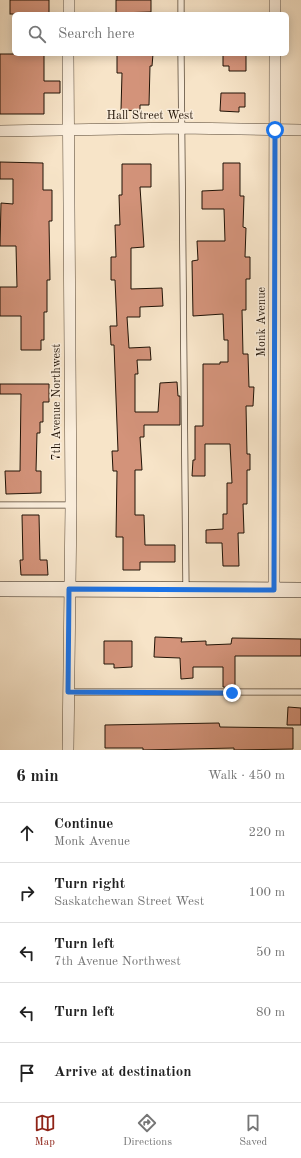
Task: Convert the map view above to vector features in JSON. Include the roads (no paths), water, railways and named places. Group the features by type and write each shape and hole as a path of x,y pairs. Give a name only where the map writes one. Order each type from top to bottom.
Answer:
{"street":[{"path":"69,0 69,12"},
{"path":"275,0 275,12"},
{"name":"7th Avenue Northwest","path":"68,56 70,505 68,750"},
{"name":"Monk Avenue","path":"274,590 275,56"},
{"name":"Hall Street West","path":"0,131 180,128 301,130"},
{"path":"0,589 301,590"}],"lane":[{"path":"181,0 181,12"},
{"path":"181,56 180,128 186,589"},
{"path":"0,505 70,505"},
{"path":"68,692 301,692"}]}
